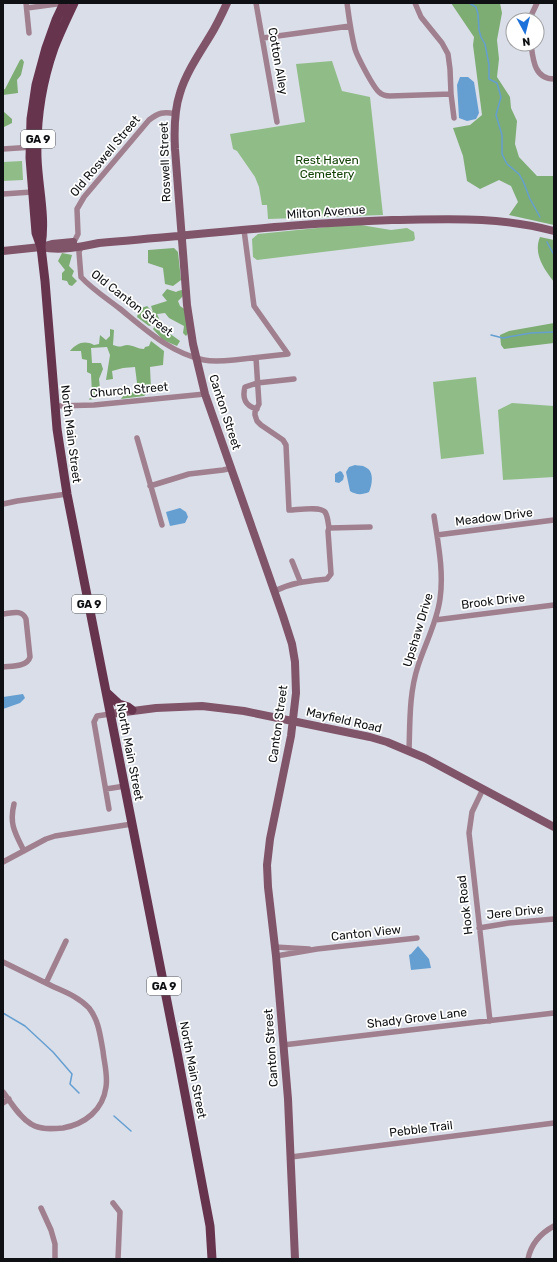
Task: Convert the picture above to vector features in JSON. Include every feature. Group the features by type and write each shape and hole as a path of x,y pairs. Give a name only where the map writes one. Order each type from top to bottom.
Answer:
{"main road":[{"name":"GA 9","path":"41,247 36,233 32,192 34,147 33,104 39,73 50,37 64,3"},
{"path":"60,34 59,27 67,8 64,3"},
{"name":"GA 9","path":"41,247 43,232 34,147 45,81 54,48 74,3"},
{"name":"North Main Street","path":"41,247 59,451 210,1226 212,1259"},
{"path":"106,692 119,704 132,710"}],"street":[{"path":"29,33 26,5 64,3"},
{"name":"Roswell Street","path":"182,236 174,132 175,114 185,80 227,3"},
{"name":"Cotton Alley","path":"256,3 277,122"},
{"path":"347,3 350,26 356,50 373,84 380,93 386,96 451,94"},
{"path":"415,3 421,17 442,43 448,54 454,118"},
{"path":"263,38 350,26"},
{"path":"532,52 534,65 537,69 546,77 554,79"},
{"name":"Old Roswell Street","path":"77,210 80,202 149,120 157,114 175,114"},
{"path":"3,149 34,147"},
{"path":"3,194 32,192"},
{"name":"Old Canton Street","path":"77,210 77,244 81,277 157,338 178,351 196,358 215,361 288,354 254,306 244,230"},
{"name":"Milton Avenue","path":"3,251 41,247 52,250 77,244 329,223 462,218 532,225 554,231"},
{"name":"Canton Street","path":"182,236 187,305 196,358 205,394 275,591 292,644 295,662 296,693 293,721 270,839 267,865 276,956 291,1157 295,1259"},
{"path":"256,358 259,404 255,415 259,423 282,440 286,445 289,510 319,509 324,511 329,528 329,578 300,581 275,591"},
{"path":"257,409 250,407 246,402 244,389 247,385 294,379"},
{"name":"Church Street","path":"55,406 94,405 205,394"},
{"path":"137,438 162,525"},
{"path":"150,486 178,476 232,468"},
{"path":"3,504 67,494"},
{"name":"Upshaw Drive","path":"409,751 414,682 440,601 441,588 434,516"},
{"name":"Meadow Drive","path":"437,535 554,520"},
{"path":"329,528 370,527"},
{"path":"292,561 300,581"},
{"name":"Brook Drive","path":"435,620 554,605"},
{"path":"3,614 18,612 25,615 30,657 29,661 25,664 3,667"},
{"name":"Mayfield Road","path":"110,714 132,710 202,706 233,709 370,737 409,751 554,827"},
{"path":"109,809 94,722 97,716 110,714"},
{"path":"106,789 125,786"},
{"name":"Hook Road","path":"483,789 472,812 468,833 490,1021"},
{"path":"14,804 12,824 24,851"},
{"path":"3,862 55,836 132,824"},
{"name":"Jere Drive","path":"479,928 509,923 554,919"},
{"name":"Canton View","path":"276,956 417,938"},
{"path":"46,983 66,941"},
{"name":"Canton View","path":"275,947 317,950"},
{"path":"290,947 291,954"},
{"path":"3,962 80,1000 88,1007 96,1018 100,1028 106,1077 104,1096 97,1109 86,1120 73,1126 55,1129 41,1128 30,1124 3,1092"},
{"name":"Shady Grove Lane","path":"283,1045 554,1013"},
{"path":"3,1103 9,1099"},
{"name":"Pebble Trail","path":"291,1157 554,1123"},
{"path":"113,1203 120,1212 118,1259"},
{"path":"41,1208 51,1230 55,1244 55,1259"},
{"path":"528,1259 533,1245 540,1236 554,1226"}],"green space":[{"path":"451,3 500,3 502,13 497,40 499,59 497,77 510,97 511,108 517,121 515,144 519,157 537,176 554,176 554,225 509,215 518,202 511,186 499,180 480,189 467,181 463,156 453,128 470,125 482,115 473,45 474,37"},
{"path":"22,59 24,62 21,75 17,80 18,93 3,95 3,90"},
{"name":"Rest Haven Cemetery","path":"332,61 342,91 370,97 383,215 268,219 267,205 262,205 259,187 255,177 237,151 233,149 230,134 305,122 296,64"},
{"path":"3,111 12,119 12,123 4,127 3,127"},
{"path":"22,161 23,180 3,181 3,162"},
{"path":"361,225 391,230 407,228 414,232 415,239 413,241 257,260 253,257 252,239 258,234"},
{"path":"540,237 554,240 554,282 543,267 539,255 538,243"},
{"path":"174,248 178,252 181,280 173,286 165,284 163,268 148,263 148,250"},
{"path":"62,253 72,255 69,266 74,271 72,276 77,281 72,286 69,285 67,281 62,280 62,273 65,270 58,261"},
{"path":"167,289 176,292 182,290 183,296 178,301 180,306 186,310 189,332 186,336 183,333 184,326 169,318 165,313 157,314 161,323 169,333 180,341 177,346 163,340 153,329 156,324 149,326 137,317 139,309 147,306 153,312 151,306 167,301 162,295"},
{"path":"554,323 554,343 504,349 501,345 500,335 509,331"},
{"path":"110,329 114,330 113,345 120,347 129,345 144,349 145,347 149,346 151,341 164,351 163,365 150,367 151,389 144,396 121,399 125,394 138,391 135,367 112,371 113,379 106,380 110,355 107,347 91,348 92,363 101,363 103,369 99,379 101,397 89,400 92,393 91,374 87,372 87,360 82,359 81,351 70,351 81,343 90,343 94,345 99,344 100,335 106,340 110,336"},
{"path":"476,377 484,454 441,459 433,382"},
{"path":"512,403 554,406 554,477 503,480 498,410"}],"water":[{"path":"460,77 468,77 474,82 479,113 476,119 467,121 459,118 457,85"},
{"path":"355,465 364,466 370,472 372,482 369,492 359,494 350,491 346,472 349,467"},
{"path":"340,471 344,476 343,480 339,483 335,482 335,474"},
{"path":"180,508 186,512 188,517 185,523 170,526 166,512"},
{"path":"23,694 25,698 20,703 3,709 3,697"},
{"path":"418,946 429,959 431,968 411,970 409,955"}],"waterway":[{"path":"469,3 476,7 478,14 479,30 485,44 489,65 489,79 497,83 501,97 496,115 502,135 502,154 507,164 519,174 540,217"},
{"path":"547,242 554,255"},
{"path":"491,335 503,338 531,333 554,332"},
{"path":"3,1013 25,1026 53,1052 72,1074 70,1084 79,1093"},
{"path":"114,1116 131,1131"}]}
